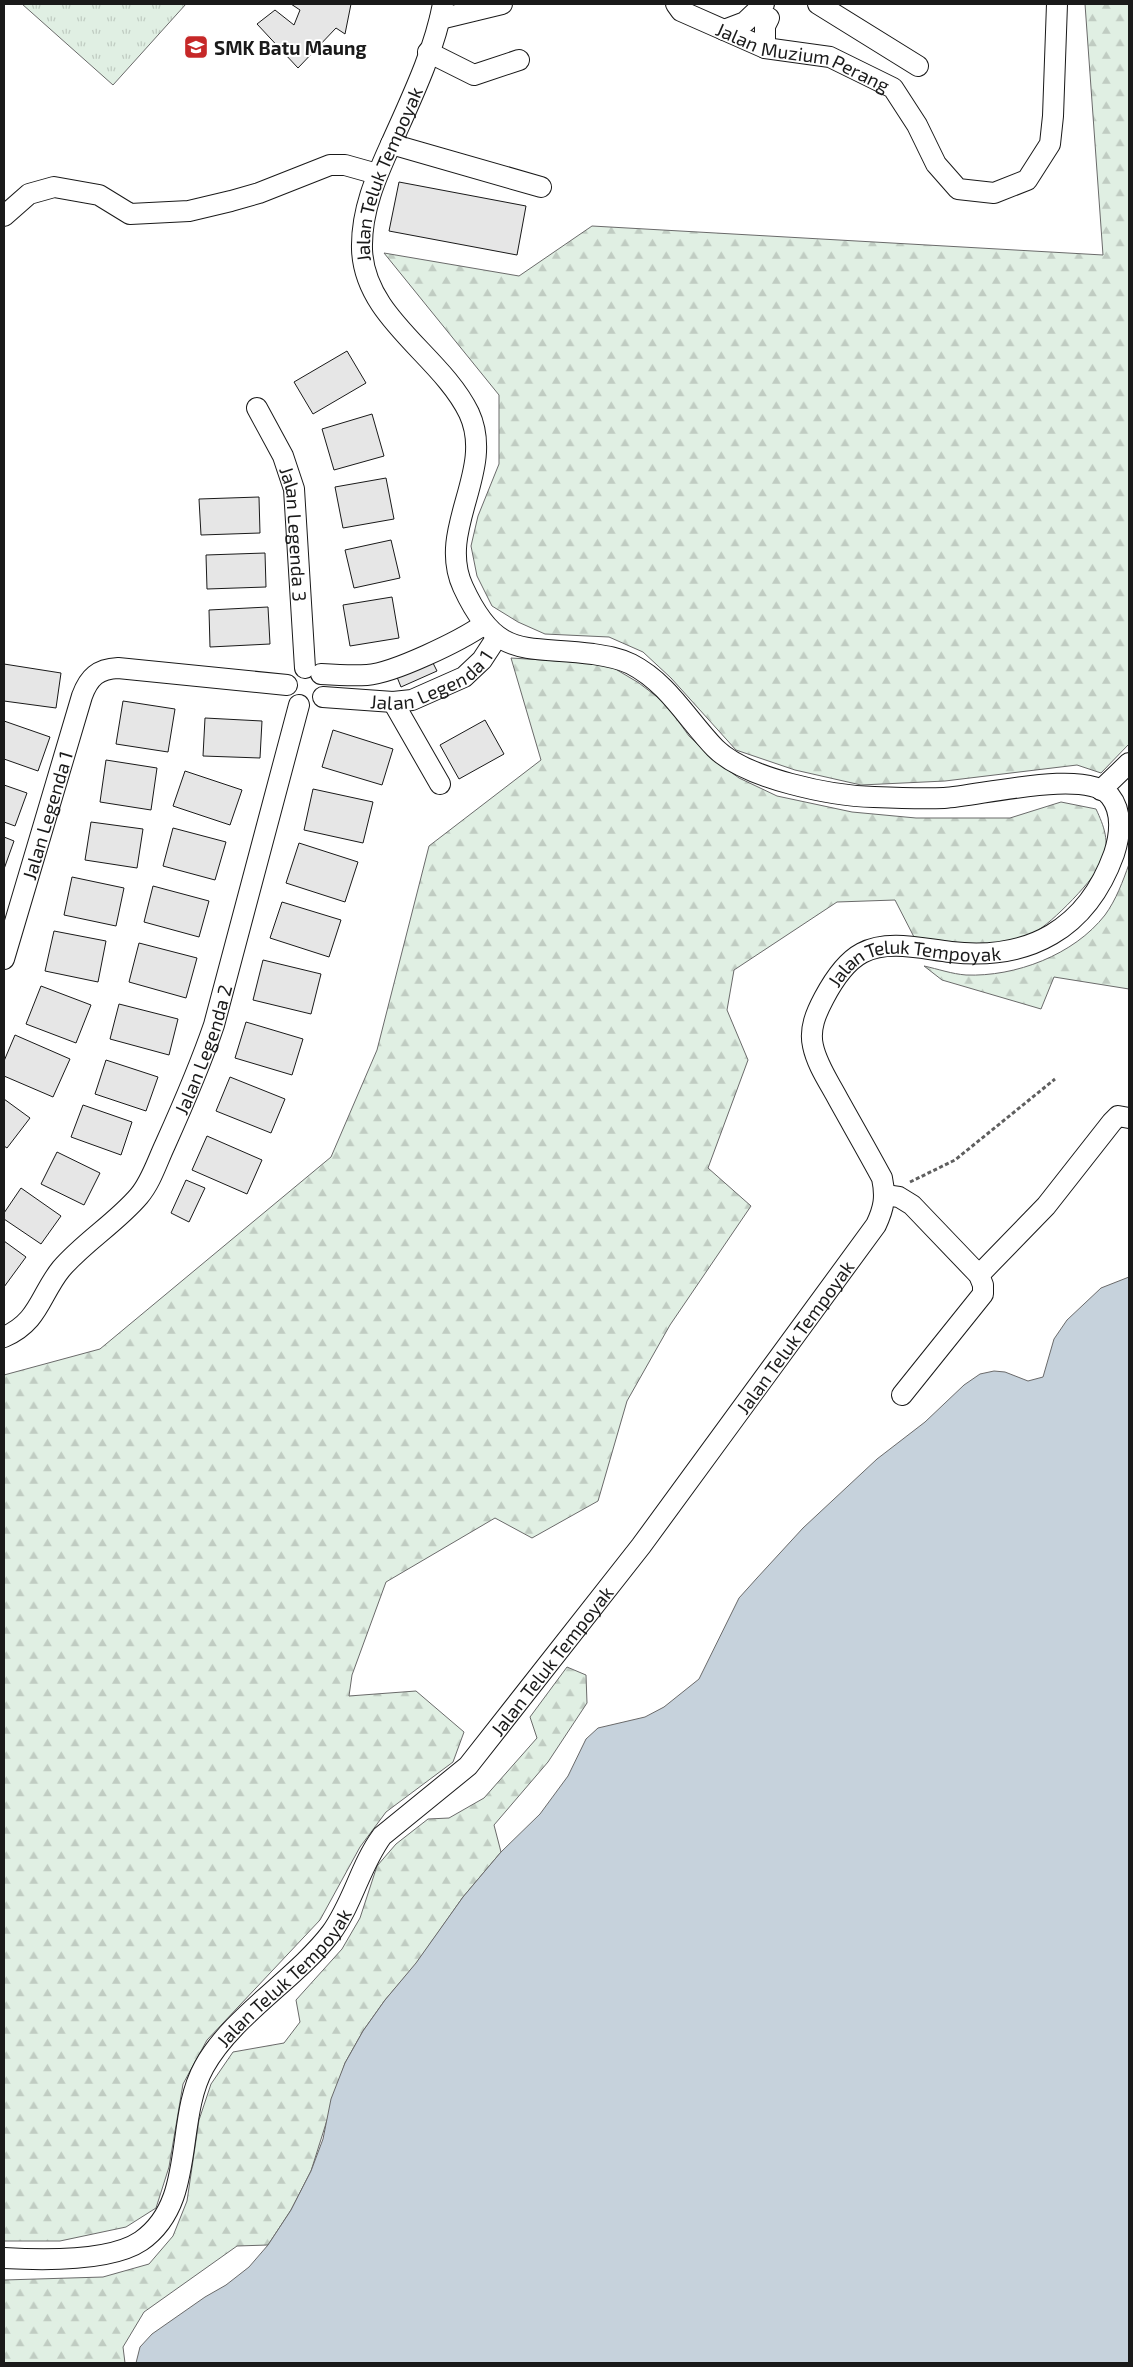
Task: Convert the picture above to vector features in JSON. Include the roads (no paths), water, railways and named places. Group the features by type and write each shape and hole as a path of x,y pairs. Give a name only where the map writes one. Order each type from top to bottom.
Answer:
{"street":[{"path":"442,11 502,4"},
{"name":"Jalan Muzium Perang","path":"676,4 681,11 764,48 830,57 892,88 917,125 936,164 958,189 994,193 1026,180 1050,144 1053,116 1057,4"},
{"path":"818,4 918,66"},
{"name":"Jalan Teluk Tempoyak","path":"442,11 428,52 391,144 376,174 365,219 362,242 363,265 371,288 382,306 454,389 467,408 474,425 475,461 456,532 454,556 460,582 490,631"},
{"path":"724,30 767,11"},
{"path":"764,48 767,11"},
{"path":"428,52 474,75 519,60"},
{"path":"391,144 541,187"},
{"path":"4,216 29,194 54,187 99,195 130,214 189,211 231,201 330,165 345,165 376,174"},
{"name":"Jalan Legenda 3","path":"257,408 282,456 294,489 313,671"},
{"path":"490,631 515,646 537,650 577,652 623,660 645,671 668,691 718,752 736,765 757,773 829,792 875,797 945,798 1072,783 1088,784 1102,790 1129,762"},
{"name":"Jalan Legenda 1","path":"313,671 368,675 390,670 467,636 490,631 482,660 464,677 412,700 393,702 323,697"},
{"name":"Jalan Legenda 1","path":"4,959 82,696 87,683 94,674 106,668 118,668 287,685"},
{"path":"296,670 313,671 326,685 323,697 317,704 308,706 299,705 292,700 287,685 290,677 296,670"},
{"path":"393,702 440,784"},
{"name":"Jalan Legenda 2","path":"4,1337 22,1327 35,1315 57,1274 69,1260 124,1213 141,1194 151,1176 197,1074 214,1025 299,705"},
{"name":"Jalan Teluk Tempoyak","path":"4,2258 76,2258 104,2253 126,2248 141,2241 158,2226 169,2207 178,2185 193,2090 204,2066 225,2038 330,1934 349,1902 371,1851 382,1836 468,1766 616,1577 876,1226 883,1209 885,1195 882,1178 819,1065 813,1048 813,1025 825,995 848,963 863,952 877,948 921,948 985,955 1033,945 1057,933 1075,919 1091,899 1113,855 1118,837 1119,821 1110,797 1102,790"},
{"path":"979,1276 1046,1206 1112,1122 1118,1116 1129,1118"},
{"path":"885,1195 898,1198 912,1205 979,1276 983,1285 983,1294 902,1396"}],"place":[{"name":"SMK Batu Maung","path":"196,47"}]}
